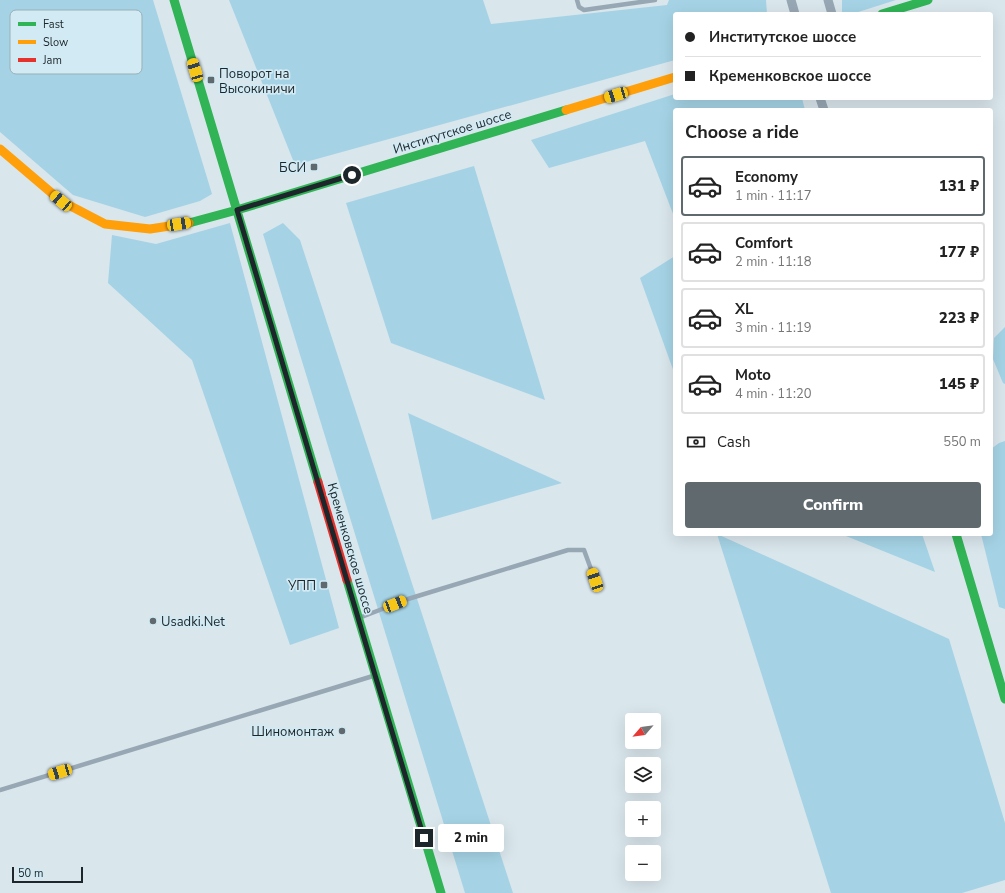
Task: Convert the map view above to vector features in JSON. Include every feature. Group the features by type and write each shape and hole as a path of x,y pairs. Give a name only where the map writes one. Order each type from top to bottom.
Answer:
{"street":[{"name":"Кременковское шоссе","path":"174,0 441,893"},
{"path":"791,0 794,12"},
{"path":"828,0 831,12"},
{"path":"889,12 928,0"},
{"name":"Институтское шоссе","path":"0,149 61,201 105,224 150,228 194,222 237,210 673,78"},
{"path":"957,536 1005,699"}],"lane":[{"path":"577,0 579,7 584,10 655,0"},
{"path":"358,618 408,600 568,550 584,550 595,580"},
{"path":"0,790 375,675"}],"shaded area":[{"path":"0,0 153,0 212,194 200,201 145,217 73,195 0,132"},
{"path":"229,0 483,0 491,24 667,5 669,0 766,0 767,12 673,12 673,61 295,165"},
{"path":"842,0 896,0 858,12 842,12"},
{"path":"673,95 673,100 802,100 804,108 673,108 673,214 645,141 549,168 531,140"},
{"path":"474,166 545,400 391,343 346,203"},
{"path":"230,223 339,628 290,645 192,360 108,283 112,235 156,244"},
{"path":"283,223 300,240 513,893 465,893 263,234"},
{"path":"673,257 673,369 640,278"},
{"path":"1005,327 1005,384 1003,383 993,359 994,338"},
{"path":"408,413 562,483 432,520"},
{"path":"1005,441 1005,609 999,607 981,536 993,536 993,448"},
{"path":"718,536 721,536 949,639 1005,823 1005,880 962,893 831,893"},
{"path":"846,536 923,536 935,572"}],"traffic: fast":[{"path":"174,0 318,482"},
{"path":"889,12 928,0"},
{"path":"189,223 237,210 566,110"},
{"path":"957,536 1005,699"},
{"path":"347,580 441,893"}],"traffic: slow":[{"path":"566,110 673,78"},
{"path":"0,149 61,201 105,224 150,229 189,223"}],"traffic: jam":[{"path":"318,482 347,580"}],"place":[{"name":"Поворот на Высокиничи","path":"211,80"},
{"name":"БСИ","path":"314,167"},
{"name":"УПП","path":"324,585"},
{"name":"Usadki.Net","path":"153,621"},
{"name":"Шиномонтаж","path":"342,731"}],"route":[{"path":"352,175 237,210 424,838"}]}
